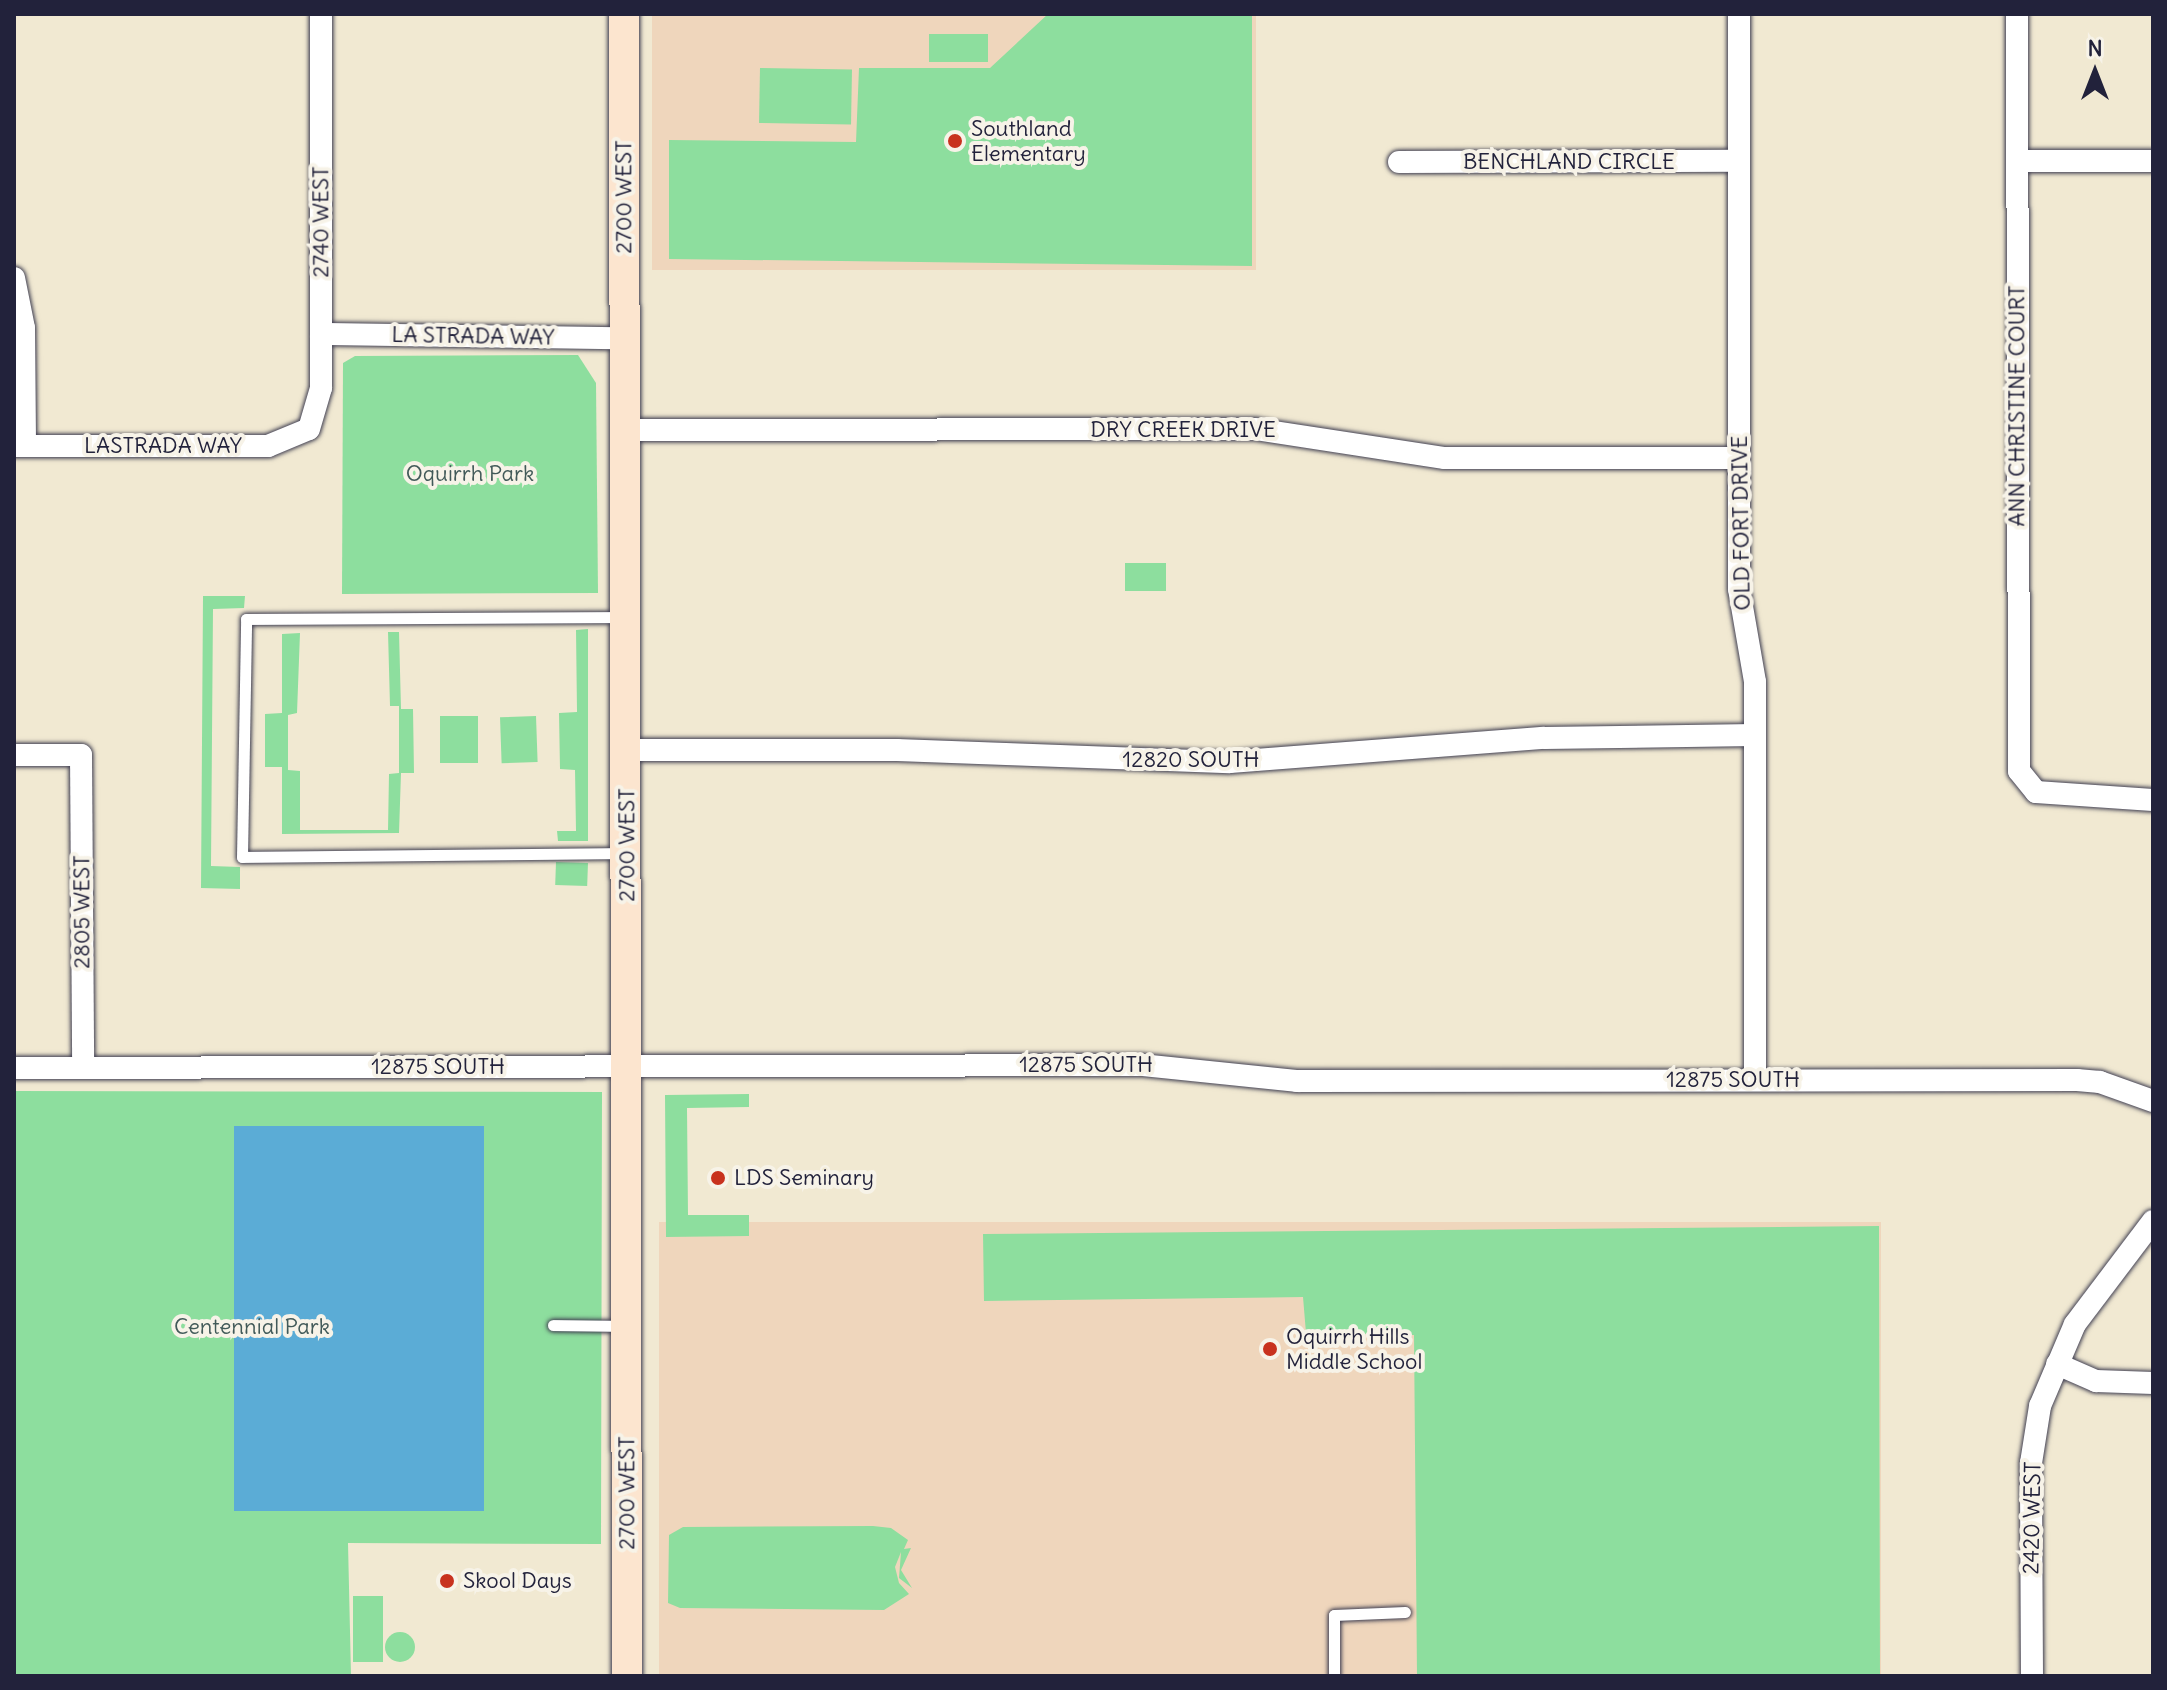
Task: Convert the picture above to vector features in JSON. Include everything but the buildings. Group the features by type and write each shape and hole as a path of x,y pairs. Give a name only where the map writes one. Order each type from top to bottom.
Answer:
{"main road":[{"name":"2700 WEST","path":"624,14 627,1676"}],"street":[{"name":"2740 WEST","path":"309,429 320,399 321,14"},
{"name":"OLD FORT DRIVE","path":"1739,14 1739,589 1755,682 1755,1079"},
{"name":"ANN CHRISTINE COURT","path":"2017,14 2017,757 2026,783 2036,792 2153,800"},
{"name":"BENCHLAND CIRCLE","path":"1399,162 1739,161"},
{"path":"2017,161 2153,161"},
{"path":"14,278 24,328 20,446"},
{"name":"LA STRADA WAY","path":"321,334 624,338"},
{"name":"LASTRADA WAY","path":"20,446 268,446 309,429"},
{"name":"DRY CREEK DRIVE","path":"624,430 1255,429 1434,458 1739,458"},
{"name":"12820 SOUTH","path":"627,750 897,750 1230,762 1544,738 1755,735"},
{"name":"2805 WEST","path":"14,755 81,755 83,1068"},
{"name":"12875 SOUTH","path":"14,1068 1142,1065 1270,1080 2077,1080 2100,1082 2153,1101"},
{"name":"2420 WEST","path":"2032,1676 2031,1463 2040,1406 2075,1324 2153,1221"},
{"path":"2057,1364 2096,1381 2153,1383"}],"lane":[{"path":"625,617 246,619 242,857 627,853"},
{"path":"553,1325 627,1326"},
{"path":"1334,1676 1334,1615 1405,1612"}],"shaded area":[{"name":"Southland Elementary","path":"652,14 1256,14 1256,270 652,270"},
{"name":"Oquirrh Hills Middle School","path":"659,1222 1881,1222 1881,1676 659,1676"}],"green space":[{"name":"Southland Elementary","path":"1048,14 1252,14 1252,266 669,259 669,140 856,142 859,68 990,68"},
{"path":"929,34 988,34 988,62 929,62"},
{"path":"760,68 852,70 851,125 759,123"},
{"name":"Oquirrh Park","path":"578,355 596,383 598,593 342,594 343,363 355,356"},
{"path":"1125,563 1166,563 1166,591 1125,591"},
{"path":"203,596 245,596 244,608 213,609 211,866 240,867 240,889 201,888"},
{"path":"588,629 588,841 558,841 557,831 576,831 575,770 560,769 559,713 577,712 576,630"},
{"path":"388,632 399,632 401,709 413,709 414,773 401,773 399,833 282,834 282,767 265,767 265,714 282,713 282,634 300,633 297,713 288,715 288,770 300,771 300,830 388,830 389,774 399,773 399,706 390,706"},
{"path":"440,716 478,716 478,763 440,763"},
{"path":"536,716 538,762 502,763 500,717"},
{"path":"556,862 588,863 587,886 555,885"},
{"name":"Centennial Park","path":"14,1091 602,1092 601,1544 348,1543 351,1676 14,1676"},
{"path":"749,1094 749,1107 687,1108 688,1215 749,1215 749,1236 666,1237 665,1095"},
{"path":"1879,1226 1880,1676 1417,1676 1414,1335 1306,1333 1303,1297 984,1301 983,1234"},
{"path":"683,1527 891,1528 908,1540 904,1549 911,1548 901,1570 912,1588 899,1578 901,1552 895,1567 899,1583 909,1594 884,1610 680,1608 668,1603 669,1535"},
{"path":"353,1596 383,1596 383,1662 353,1662"},
{"path":"400,1632 411,1636 415,1647 411,1658 400,1662 389,1658 385,1647 389,1636"}],"water":[{"path":"234,1126 484,1126 484,1511 234,1511"}],"place":[{"name":"Southland Elementary","path":"955,141"},
{"name":"LDS Seminary","path":"718,1178"},
{"name":"Oquirrh Hills Middle School","path":"1270,1349"},
{"name":"Skool Days","path":"447,1581"}]}
